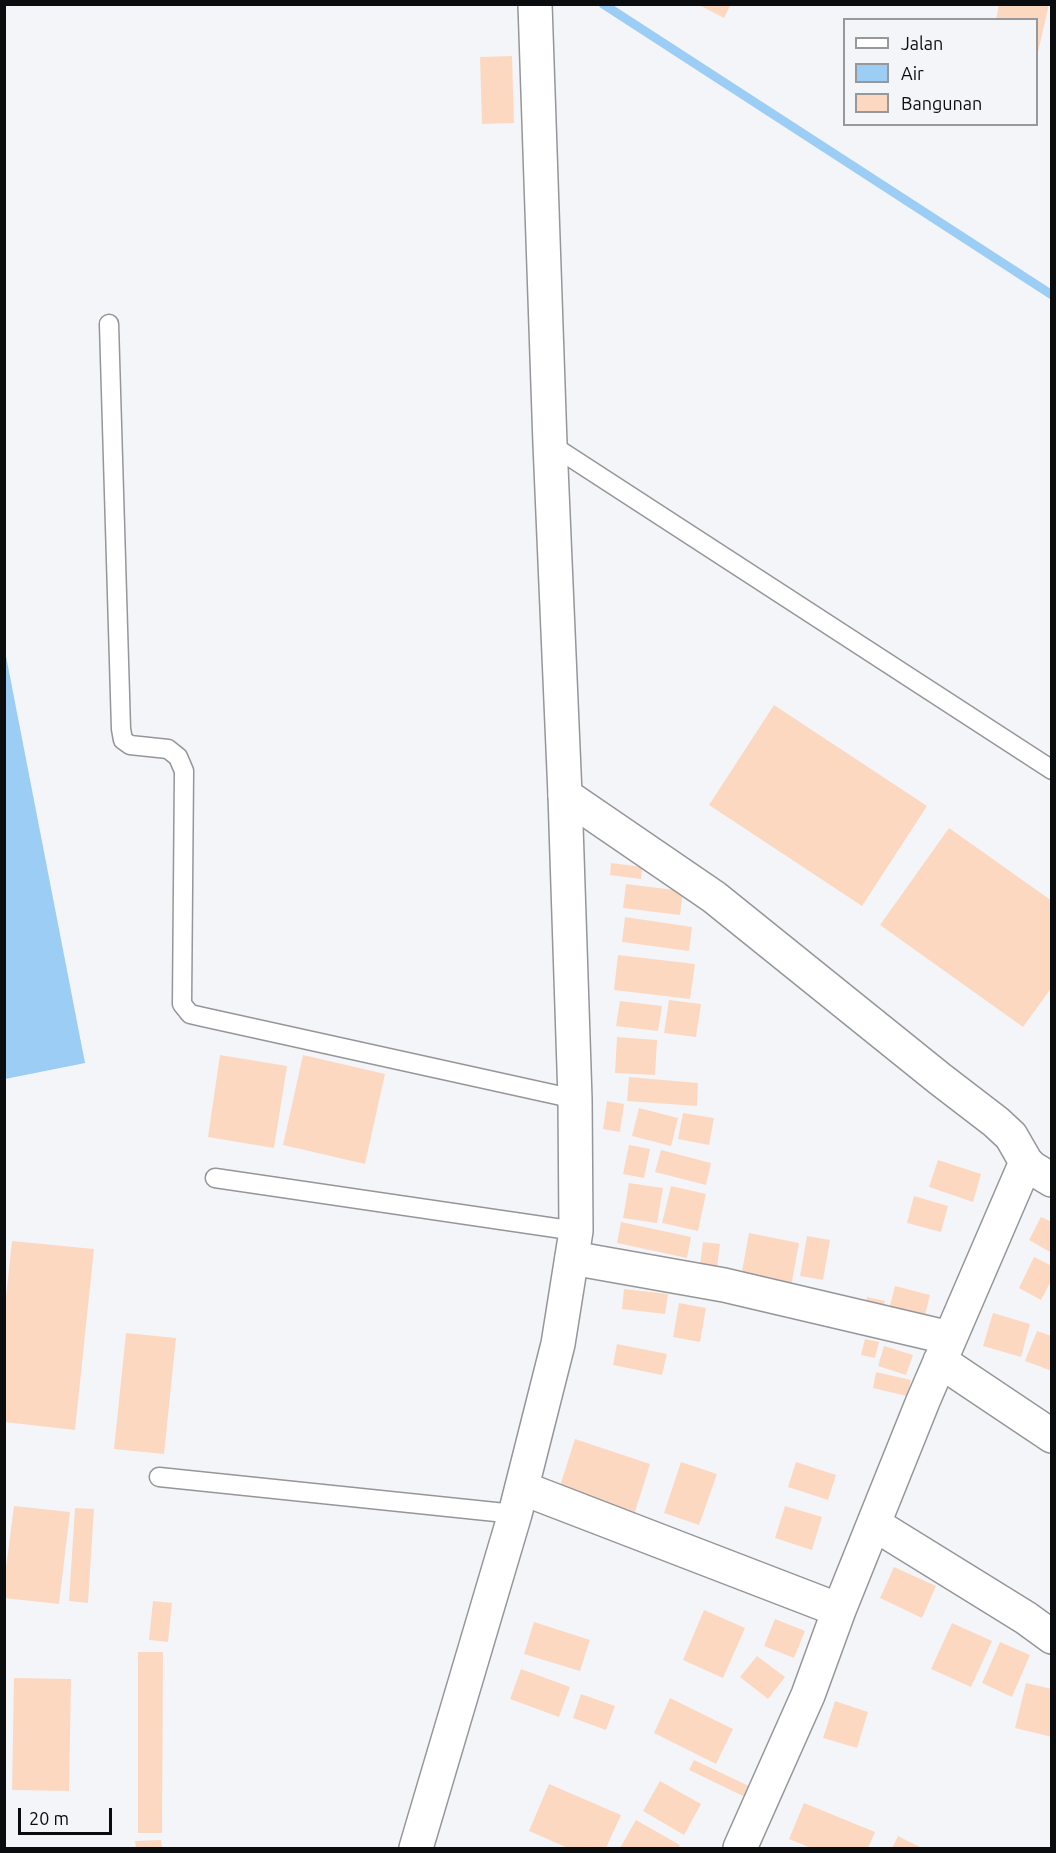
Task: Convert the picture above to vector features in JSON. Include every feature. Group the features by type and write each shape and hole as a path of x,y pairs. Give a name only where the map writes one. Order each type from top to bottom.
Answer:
{"street":[{"path":"416,1848 518,1501 558,1344 574,1244 575,1099 535,4"},
{"path":"565,795 714,897 996,1122 1011,1136 1039,1171 945,1350 839,1610 749,1845"},
{"path":"574,1244 945,1350 1052,1436"},
{"path":"518,1501 839,1610"},
{"path":"874,1524 1026,1618 1052,1637"}],"lane":[{"path":"110,324 121,729 123,740 130,745 168,749 178,757 184,771 182,1004 190,1014 575,1099"},
{"path":"550,444 1052,770"},
{"path":"215,1178 574,1244"},
{"path":"159,1478 518,1501"}],"water":[{"path":"5,651 85,1063 4,1079"}],"building":[{"path":"697,4 731,4 724,18"},
{"path":"999,4 1049,4 1038,53 1038,18 996,18"},
{"path":"512,56 514,123 482,124 480,57"},
{"path":"774,705 927,806 862,906 709,805"},
{"path":"949,828 1052,901 1052,987 1023,1027 880,925"},
{"path":"611,863 642,867 641,879 610,875"},
{"path":"626,884 683,891 680,915 623,908"},
{"path":"625,917 692,927 689,951 622,942"},
{"path":"618,955 695,964 690,999 614,990"},
{"path":"669,1000 701,1004 696,1037 664,1033"},
{"path":"620,1001 662,1006 658,1031 616,1026"},
{"path":"617,1037 657,1040 655,1075 615,1073"},
{"path":"220,1055 287,1066 274,1148 208,1137"},
{"path":"303,1055 385,1074 365,1164 283,1145"},
{"path":"629,1077 698,1083 697,1106 627,1101"},
{"path":"607,1101 624,1104 620,1132 603,1129"},
{"path":"639,1108 678,1118 671,1146 632,1136"},
{"path":"683,1113 714,1118 709,1145 678,1139"},
{"path":"629,1145 650,1149 644,1178 623,1174"},
{"path":"661,1150 711,1163 706,1185 655,1172"},
{"path":"938,1160 981,1174 973,1202 929,1187"},
{"path":"629,1183 663,1188 657,1223 623,1218"},
{"path":"671,1186 706,1194 698,1231 662,1223"},
{"path":"914,1196 948,1206 941,1232 907,1223"},
{"path":"1041,1217 1052,1222 1052,1253 1029,1240"},
{"path":"621,1222 691,1237 687,1258 617,1243"},
{"path":"749,1233 799,1243 791,1287 741,1277"},
{"path":"807,1236 830,1240 823,1280 800,1276"},
{"path":"12,1241 94,1249 75,1430 4,1422 4,1316"},
{"path":"703,1242 720,1244 717,1267 700,1265"},
{"path":"1034,1257 1052,1266 1052,1279 1041,1300 1019,1288"},
{"path":"895,1286 930,1295 923,1323 888,1313"},
{"path":"624,1289 668,1294 665,1314 622,1309"},
{"path":"867,1297 885,1301 880,1320 862,1315"},
{"path":"679,1303 706,1308 700,1342 673,1337"},
{"path":"993,1313 1030,1324 1021,1357 983,1346"},
{"path":"1037,1331 1052,1336 1052,1371 1025,1361"},
{"path":"126,1333 176,1338 164,1454 114,1449"},
{"path":"865,1339 879,1342 875,1358 861,1355"},
{"path":"617,1344 667,1354 662,1375 613,1365"},
{"path":"884,1346 913,1355 906,1375 878,1366"},
{"path":"876,1372 911,1380 907,1396 873,1388"},
{"path":"575,1439 650,1464 635,1512 559,1489"},
{"path":"681,1462 717,1474 699,1525 664,1513"},
{"path":"796,1462 836,1475 828,1500 788,1487"},
{"path":"14,1506 70,1512 59,1604 4,1598"},
{"path":"785,1506 822,1517 812,1550 775,1538"},
{"path":"75,1508 94,1509 88,1603 69,1601"},
{"path":"894,1567 936,1586 922,1618 880,1598"},
{"path":"153,1601 172,1603 168,1642 149,1640"},
{"path":"704,1610 745,1628 723,1678 683,1660"},
{"path":"775,1619 805,1631 794,1658 764,1646"},
{"path":"534,1622 590,1640 580,1671 524,1654"},
{"path":"952,1623 992,1641 971,1687 931,1669"},
{"path":"1000,1642 1030,1655 1012,1697 982,1683"},
{"path":"138,1652 163,1652 162,1833 138,1833"},
{"path":"757,1656 785,1677 768,1699 740,1677"},
{"path":"521,1669 570,1687 559,1717 510,1699"},
{"path":"14,1678 71,1679 69,1791 12,1790"},
{"path":"1026,1683 1052,1689 1052,1737 1015,1728"},
{"path":"581,1694 615,1706 606,1730 573,1718"},
{"path":"670,1698 733,1729 716,1764 654,1733"},
{"path":"835,1701 868,1712 857,1748 823,1738"},
{"path":"694,1760 749,1786 745,1797 689,1770"},
{"path":"660,1781 701,1804 684,1835 643,1811"},
{"path":"549,1784 621,1815 606,1848 568,1848 529,1831"},
{"path":"804,1803 875,1832 868,1848 811,1848 789,1839"},
{"path":"636,1820 680,1845 678,1848 620,1848"},
{"path":"898,1836 920,1847 892,1848"},
{"path":"161,1840 162,1848 136,1848 135,1841"}],"waterway":[{"path":"603,4 1052,295"}]}
